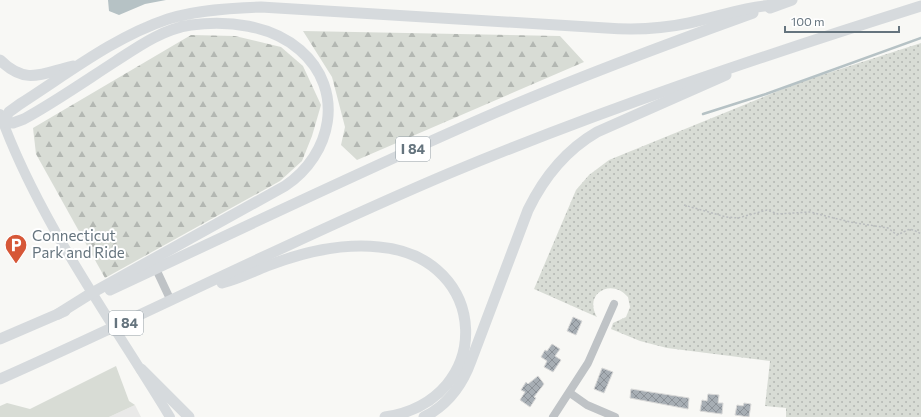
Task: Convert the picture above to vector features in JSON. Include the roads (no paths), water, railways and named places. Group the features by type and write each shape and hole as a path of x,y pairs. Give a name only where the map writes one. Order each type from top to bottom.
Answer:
{"highway":[{"name":"I 84","path":"0,339 156,269 330,186 498,111 628,59 792,0"},
{"path":"1,120 12,110 82,64 130,35 159,22 189,14 232,8 281,7 633,29 680,25 746,9 776,5"},
{"name":"I 84","path":"0,379 362,212 491,157 617,107 759,58 921,6"},
{"path":"1,120 13,123 24,119 156,36 174,29 197,24 221,23 242,25 259,29 284,40 299,50 308,59 324,88 328,110 323,141 312,162 298,177 244,209 90,294 58,314"},
{"path":"424,417 449,399 465,376 528,210 539,189 558,163 580,143 601,130 719,78 759,58"},
{"path":"0,60 17,73 35,76 82,64"},
{"path":"202,287 230,281 284,260 333,248 359,246 388,248 410,253 431,264 451,285 463,310 465,335 461,359 449,382 429,401 409,412 385,417"},
{"path":"141,369 189,417"}],"main road":[{"path":"1,120 30,184 84,277 170,417"}],"street":[{"path":"156,269 171,301"},
{"path":"553,417 570,393 593,353 614,304"},
{"path":"570,393 587,405 615,417"}],"waterway":[{"path":"703,114 766,94 921,38"}],"place":[{"name":"Connecticut Park and Ride","path":"16,264"}]}
